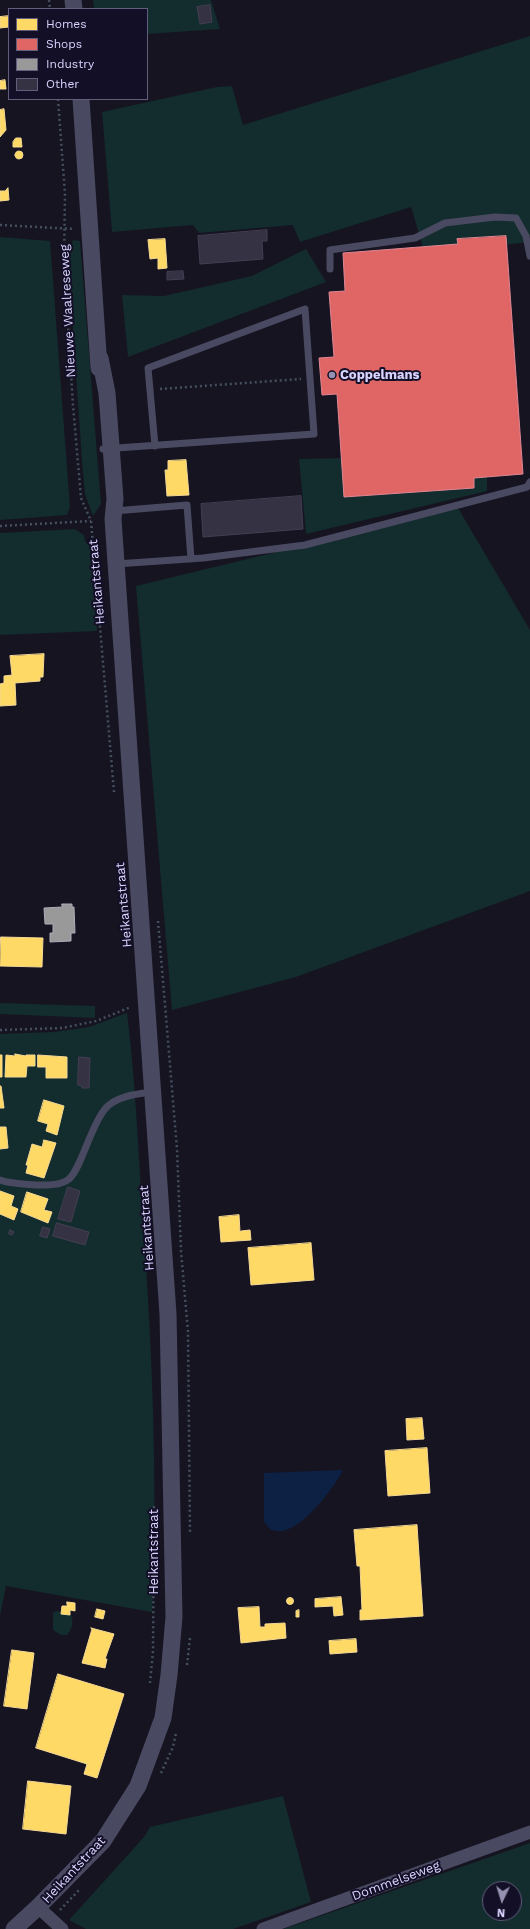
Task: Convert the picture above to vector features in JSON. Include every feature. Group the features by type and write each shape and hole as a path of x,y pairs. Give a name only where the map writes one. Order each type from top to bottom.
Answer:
{"street":[{"name":"Nieuwe Waalreseweg","path":"81,100 100,358 98,394 107,449 107,498 113,515 117,590"},
{"name":"Heikantstraat","path":"14,1929 38,1907 103,1841 138,1786 163,1718 169,1675 174,1617 168,1314 117,590"},
{"name":"Dommelseweg","path":"263,1929 530,1832"},
{"path":"38,1907 62,1929"}],"lane":[{"path":"330,269 330,250 415,238 445,223 495,217 516,218 526,236 530,256"},
{"path":"107,449 154,446 314,434 305,309 148,368 154,446"},
{"path":"116,564 191,559 305,545 527,487 530,482"},
{"path":"113,515 187,505 191,559"},
{"path":"0,1180 12,1184 46,1185 60,1183 69,1179 75,1170 90,1134 105,1108 117,1100 137,1094 153,1092"}],"path":[{"name":"Nieuwe Waalreseweg","path":"58,100 65,194 64,261 81,498 91,520"},
{"path":"0,225 64,229"},
{"path":"150,389 310,378"},
{"path":"0,526 91,520"},
{"name":"Heikantstraat","path":"91,520 115,796"},
{"path":"130,1000 131,1015"},
{"path":"0,1030 62,1028 96,1021 131,1007"},
{"name":"Heikantstraat","path":"150,1689 153,1651 154,1497"}],"green space":[{"path":"93,0 211,0 220,29 148,34 148,8 94,8"},
{"path":"530,36 530,242 425,254 411,207 300,242 293,225 199,233 193,225 112,232 102,112 217,87 232,86 243,125"},
{"path":"0,237 50,241 70,507 67,515 0,520"},
{"path":"73,240 80,241 101,504 93,516 85,494 82,461 69,270 70,249"},
{"path":"306,249 326,282 128,357 122,295 164,296 252,276"},
{"path":"487,411 487,491 306,534 299,459 346,458"},
{"path":"458,508 530,630 530,891 296,977 172,1010 136,586"},
{"path":"75,529 84,535 85,541 91,548 97,631 0,635 0,533"},
{"path":"0,1003 95,1006 95,1018 0,1014"},
{"path":"127,1013 136,1110 149,1309 154,1461 154,1562 152,1612 6,1586 0,1616 0,1034 54,1032 89,1027"},
{"path":"56,1611 70,1613 72,1624 71,1630 67,1635 61,1635 53,1630 53,1613"},
{"path":"283,1796 311,1902 233,1929 86,1929 69,1920 144,1837 150,1827"},
{"path":"530,1843 530,1929 283,1929"}],"water":[{"path":"343,1470 339,1478 319,1504 302,1521 284,1531 271,1530 264,1522 264,1473"}],"building: Homes":[{"path":"8,16 8,27 0,28 0,17"},
{"path":"5,80 6,89 0,89 0,81"},
{"path":"4,109 6,130 0,137 0,110"},
{"path":"16,138 21,138 22,147 13,147 13,142"},
{"path":"19,151 22,152 22,158 19,159 16,158 15,155 16,152"},
{"path":"8,188 9,200 0,201 0,191 5,191"},
{"path":"165,239 167,268 158,269 158,258 150,259 148,240"},
{"path":"186,460 189,495 167,496 165,470 168,470 168,461"},
{"path":"44,654 43,677 40,677 40,681 15,683 16,705 0,706 0,684 4,683 4,676 12,675 10,656"},
{"path":"1,937 43,938 42,967 0,966"},
{"path":"15,1054 26,1056 35,1055 35,1066 27,1066 26,1077 5,1077 6,1055 15,1056"},
{"path":"0,1055 2,1055 2,1077 0,1077"},
{"path":"38,1055 67,1057 67,1078 46,1078 46,1067 38,1067"},
{"path":"1,1086 4,1108 0,1108"},
{"path":"44,1100 64,1106 57,1135 46,1131 48,1124 38,1121"},
{"path":"0,1127 6,1127 8,1148 0,1149"},
{"path":"44,1140 56,1143 44,1178 26,1173 28,1165 26,1165 32,1144 42,1147"},
{"path":"0,1191 14,1196 11,1206 18,1209 14,1220 0,1214"},
{"path":"27,1192 48,1199 44,1210 52,1212 48,1223 21,1212"},
{"path":"239,1215 240,1232 250,1230 251,1240 221,1242 219,1217"},
{"path":"311,1243 314,1280 251,1285 248,1248"},
{"path":"422,1418 424,1439 407,1440 406,1419"},
{"path":"427,1448 430,1493 388,1496 385,1451"},
{"path":"417,1525 423,1616 360,1620 360,1610 362,1610 360,1566 357,1566 354,1530"},
{"path":"341,1597 343,1615 334,1616 333,1606 315,1607 315,1599"},
{"path":"290,1598 293,1601 290,1604 287,1601"},
{"path":"67,1602 75,1603 75,1611 70,1610 70,1615 61,1614 62,1606 67,1606"},
{"path":"259,1607 260,1627 265,1627 265,1624 285,1623 286,1638 241,1643 238,1608"},
{"path":"97,1609 105,1611 103,1619 95,1617"},
{"path":"299,1610 299,1617 296,1617 296,1611"},
{"path":"91,1628 114,1634 105,1659 107,1659 105,1668 82,1663 92,1629"},
{"path":"356,1639 357,1652 330,1654 329,1641"},
{"path":"12,1650 34,1653 27,1709 4,1706"},
{"path":"58,1674 124,1694 97,1778 84,1774 87,1764 36,1748"},
{"path":"28,1781 71,1786 66,1834 23,1829"}],"building: Shops":[{"path":"506,236 523,474 474,478 474,488 344,497 337,394 322,395 319,358 334,357 329,292 345,291 343,253 458,244 457,239"}],"building: Industry":[{"path":"62,904 72,904 72,907 74,907 75,933 71,933 71,941 50,942 50,933 53,933 53,924 45,924 44,908 62,907"}],"building: Other":[{"path":"210,5 212,22 200,24 197,7"},
{"path":"267,230 267,241 262,241 263,259 200,264 198,236"},
{"path":"183,271 184,279 167,280 167,272"},
{"path":"301,496 303,529 203,537 201,504"},
{"path":"79,1057 90,1058 89,1088 82,1088 82,1086 78,1085"},
{"path":"68,1187 80,1191 71,1222 58,1219"},
{"path":"57,1223 89,1232 85,1245 53,1236"},
{"path":"43,1227 50,1229 47,1238 40,1236"},
{"path":"10,1230 14,1232 12,1235 9,1234"}],"place":[{"name":"Coppelmans","path":"332,375"}]}
